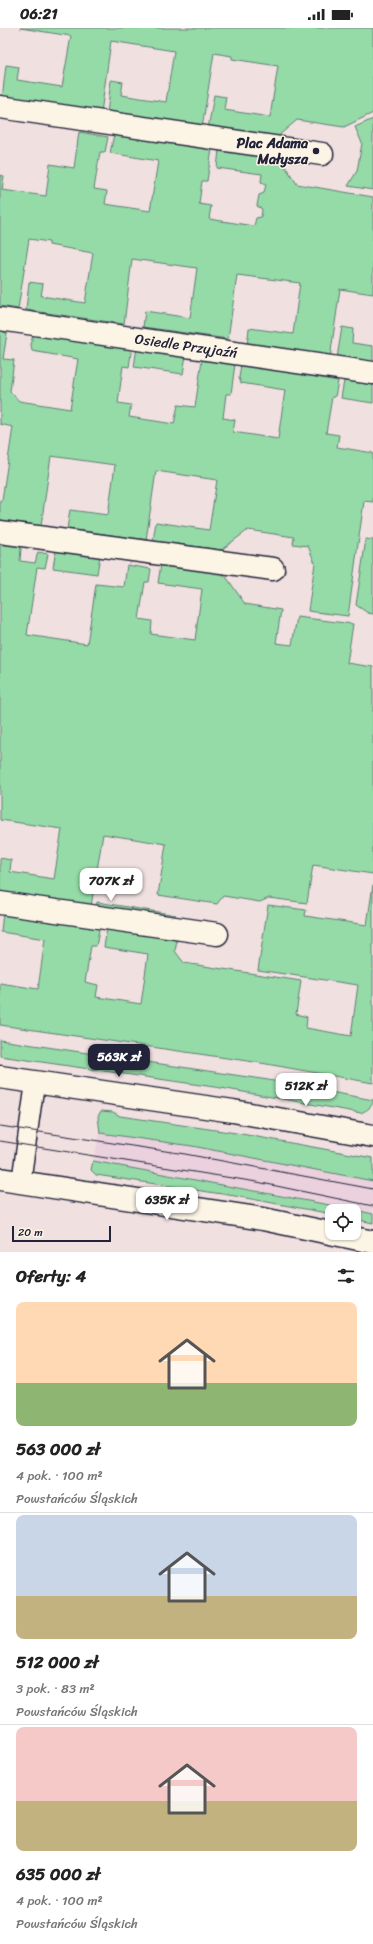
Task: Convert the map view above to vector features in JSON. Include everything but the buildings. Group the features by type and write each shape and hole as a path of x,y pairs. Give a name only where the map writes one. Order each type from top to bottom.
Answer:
{"street":[{"path":"0,107 322,154"},
{"name":"Osiedle Przyjaźń","path":"0,319 373,373"},
{"path":"0,532 273,569"},
{"path":"0,903 217,934"},
{"path":"0,1077 233,1111 373,1136"},
{"path":"10,1180 263,1219 373,1242"}],"lane":[{"path":"10,1180 35,1083"}],"shaded area":[{"path":"100,1133 192,1146 373,1181 373,1214 361,1212 361,1204 325,1204 93,1161"}],"green space":[{"path":"20,28 373,28 373,113 344,127 297,120 277,137 208,129 214,95 226,97 224,110 270,117 278,66 232,59 232,56 214,53 202,128 107,114 111,80 123,82 121,95 166,102 174,51 111,41 101,113 2,99 6,65 19,67 17,80 62,87 71,36"},
{"path":"373,119 373,190 348,186 357,171 362,143 355,127"},
{"path":"79,132 108,137 105,152 100,152 94,189 107,191 105,204 150,211 158,161 110,153 114,134 212,149 207,181 202,181 199,204 211,206 209,219 254,226 256,218 261,217 262,209 257,206 259,195 264,193 266,184 261,182 262,174 217,168 219,150 276,158 283,163 297,184 373,197 373,294 340,289 330,358 247,346 249,328 293,334 300,283 237,275 228,339 143,327 145,311 190,318 197,268 132,259 124,324 26,310 29,282 43,284 41,296 85,303 93,253 49,245 49,242 29,239 18,309 0,306 0,175 4,176 2,190 46,196 50,164 74,168"},
{"path":"0,327 4,327 3,332 7,333 3,359 14,360 10,391 19,401 70,409 78,359 32,351 31,345 33,332 132,347 129,367 123,366 118,403 131,405 129,417 174,424 178,405 195,407 202,360 235,364 231,394 226,394 223,418 235,420 233,432 278,439 285,390 241,383 239,378 241,364 338,381 335,397 332,397 326,433 339,435 337,447 373,453 373,502 364,501 348,616 308,611 315,563 308,546 293,544 294,537 248,530 221,550 153,541 156,522 209,530 217,480 156,471 146,540 67,529 70,510 108,515 115,465 51,456 41,526 0,520 0,500 2,500 13,427 0,424"},
{"path":"342,327 353,329 352,343 373,346 373,363 337,358"},
{"path":"137,347 186,355 183,374 134,367"},
{"path":"344,381 373,385 373,403 341,398"},
{"path":"366,539 373,540 373,614 368,613 356,605"},
{"path":"0,541 19,543 21,549 20,561 35,563 38,552 48,554 45,568 37,567 27,635 87,644 96,584 124,587 127,565 151,569 149,582 145,582 139,619 152,621 151,634 195,640 202,589 158,583 161,564 217,572 227,578 245,604 281,610 276,643 292,645 297,617 353,624 347,663 373,667 373,874 313,865 307,903 269,898 260,902 223,896 217,904 158,895 166,844 103,834 91,906 0,893 0,858 11,860 10,872 54,879 62,829 0,820"},
{"path":"56,549 100,555 97,574 53,568"},
{"path":"373,885 373,1083 261,1063 0,1025 0,983 38,989 45,939 1,932 3,912 100,926 96,946 91,946 85,982 98,985 96,997 141,1004 148,954 104,947 107,928 168,937 177,941 175,951 184,963 301,981 296,1014 307,1017 306,1028 351,1036 358,985 258,970 268,905 306,910 305,916 367,925"},
{"path":"97,902 176,915 171,918 96,907"},
{"path":"0,1040 268,1080 373,1100 373,1102 369,1108 361,1113 221,1088 0,1056"},
{"path":"101,1111 113,1112 120,1116 236,1133 373,1158 373,1181 192,1146 100,1133 98,1116"},
{"path":"93,1161 325,1204 325,1213 235,1196 96,1175 91,1170"},
{"path":"361,1211 373,1214 373,1223 361,1220"}],"tram line":[{"path":"0,1126 185,1154 373,1189"},
{"path":"0,1141 257,1182 373,1206"}],"place":[{"name":"Plac Adama Małysza","path":"316,151"}]}
